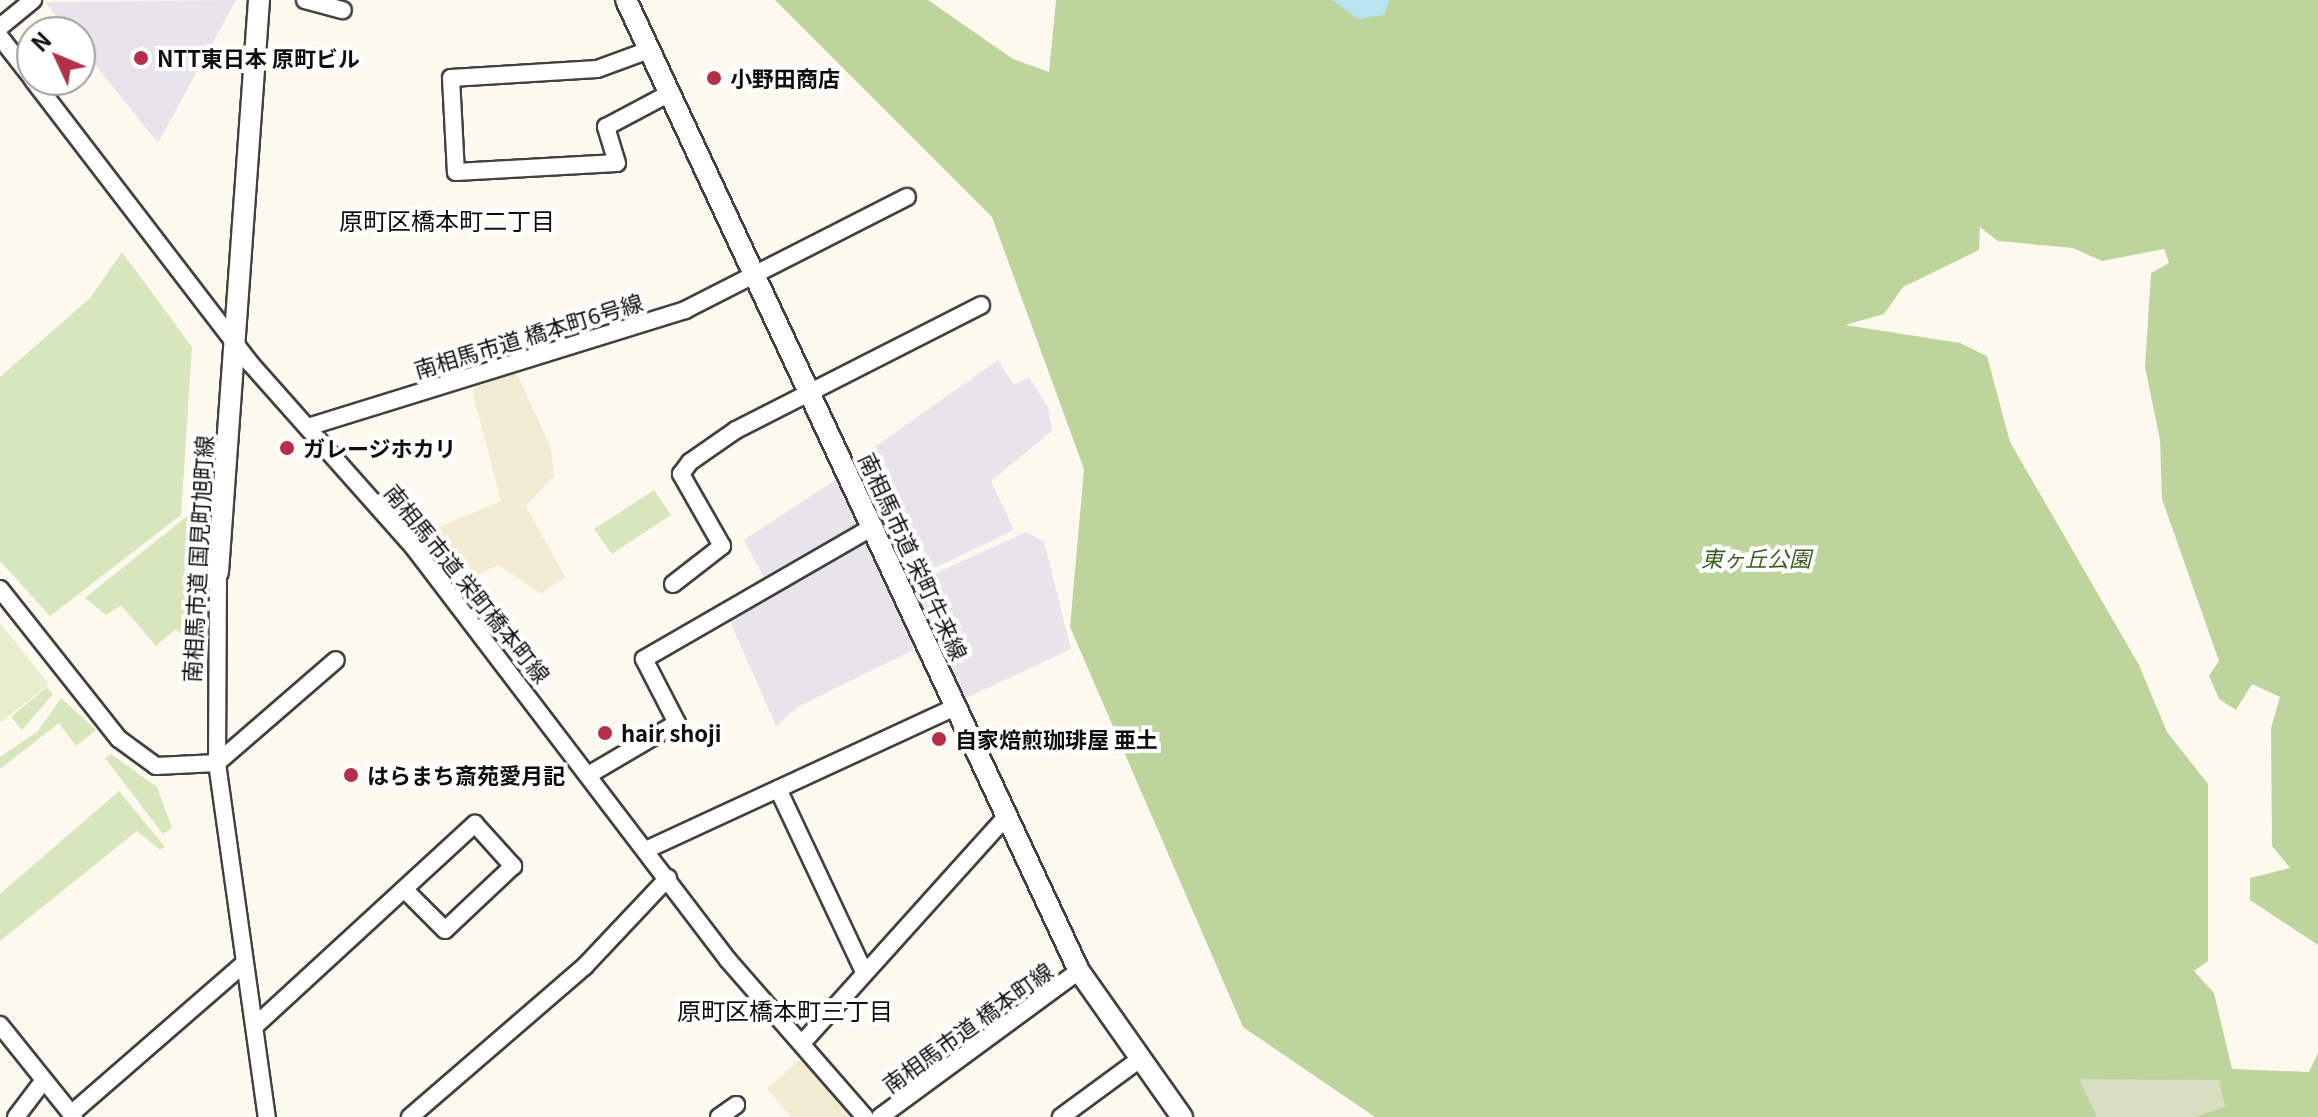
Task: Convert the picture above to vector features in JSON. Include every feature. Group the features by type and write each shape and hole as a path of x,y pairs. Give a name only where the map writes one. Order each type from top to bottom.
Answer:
{"street":[{"path":"0,27 33,0"},
{"name":"南相馬市道 国見町旭町線","path":"259,0 218,572 217,763 267,1117"},
{"path":"305,0 343,10"},
{"name":"南相馬市道 栄町牛来線","path":"627,0 1079,971 1182,1117"},
{"name":"南相馬市道 栄町橋本町線","path":"0,37 16,57"},
{"path":"649,50 597,69 451,78 456,172 617,163 606,127 670,93"},
{"name":"南相馬市道 栄町橋本町線","path":"46,96 233,339 311,426 590,774 728,960 805,1040 865,1117"},
{"name":"南相馬市道 橋本町6号線","path":"311,426 662,318 755,278 907,197"},
{"path":"673,584 722,546 681,474 736,430 981,305"},
{"path":"590,774 677,723 644,659 874,526"},
{"path":"0,589 142,761 172,768 217,763 336,660"},
{"path":"646,850 957,706"},
{"path":"778,789 864,972"},
{"path":"805,1040 1007,816"},
{"path":"255,1026 406,891 475,824 513,866 445,930 406,891"},
{"path":"410,1117 585,966 668,878"},
{"path":"0,1025 73,1116 245,963"},
{"name":"南相馬市道 橋本町線","path":"880,1117 1079,971"},
{"path":"1061,1117 1140,1059"},
{"path":"16,1117 44,1080"},
{"path":"719,1117 736,1105"}],"shaded area":[{"path":"236,0 158,143 96,66 96,16 56,16 45,2"},
{"path":"998,360 1014,385 1029,377 1048,407 1052,431 991,481 1014,530 910,580 855,461"},
{"path":"510,372 518,376 551,448 554,476 526,506 565,577 541,594 498,565 455,586 415,537 501,501 472,390"},
{"path":"838,478 862,525 766,582 744,540"},
{"path":"1026,532 1044,542 1071,649 964,699 912,584"},
{"path":"864,538 918,648 799,706 776,726 728,617"},
{"path":"799,1060 813,1066 850,1117 791,1117 767,1089"}],"green space":[{"name":"東ヶ丘公園","path":"775,0 928,0 1013,59 1049,72 1056,0 2318,0 2318,945 2250,900 2250,878 2290,868 2272,846 2271,728 2280,697 2252,684 2236,710 2219,699 2209,676 2219,661 2162,499 2160,440 2145,367 2151,273 2169,263 2164,249 2102,261 2073,248 1998,241 1980,227 1979,250 1903,287 1884,314 1845,325 1960,343 1987,356 2010,442 2139,665 2167,732 2208,784 2208,961 2194,971 2214,993 2232,1069 2309,1072 2318,1053 2318,1117 1375,1117 1243,1027 1070,627 1084,469 992,217"},
{"path":"122,252 192,347 181,515 50,616 0,561 0,377 90,298"},
{"path":"654,490 671,515 612,554 594,529"},
{"path":"192,512 188,642 176,629 156,646 121,605 106,615 85,598"},
{"path":"0,623 49,684 0,723"},
{"path":"47,687 53,694 22,730 11,717"},
{"path":"61,698 96,730 76,746 59,723 0,769 0,757 38,731"},
{"path":"111,754 157,787 172,828 163,834 105,758"},
{"path":"119,791 165,847 160,850 137,831 0,941 0,894"},
{"path":"2079,1079 2219,1080 2225,1107 2194,1117 2097,1117"}],"water":[{"path":"1332,0 1390,0 1384,15 1358,19"}],"place":[{"name":"NTT東日本 原町ビル","path":"141,58"},
{"name":"小野田商店","path":"714,78"},
{"name":"ガレージホカリ","path":"287,448"},
{"name":"hair shoji","path":"605,733"},
{"name":"自家焙煎珈琲屋 亜土","path":"939,739"},
{"name":"はらまち斎苑愛月記","path":"351,775"}],"district":[{"name":"原町区橋本町二丁目","path":"447,220"},
{"name":"原町区橋本町三丁目","path":"785,1010"}]}
